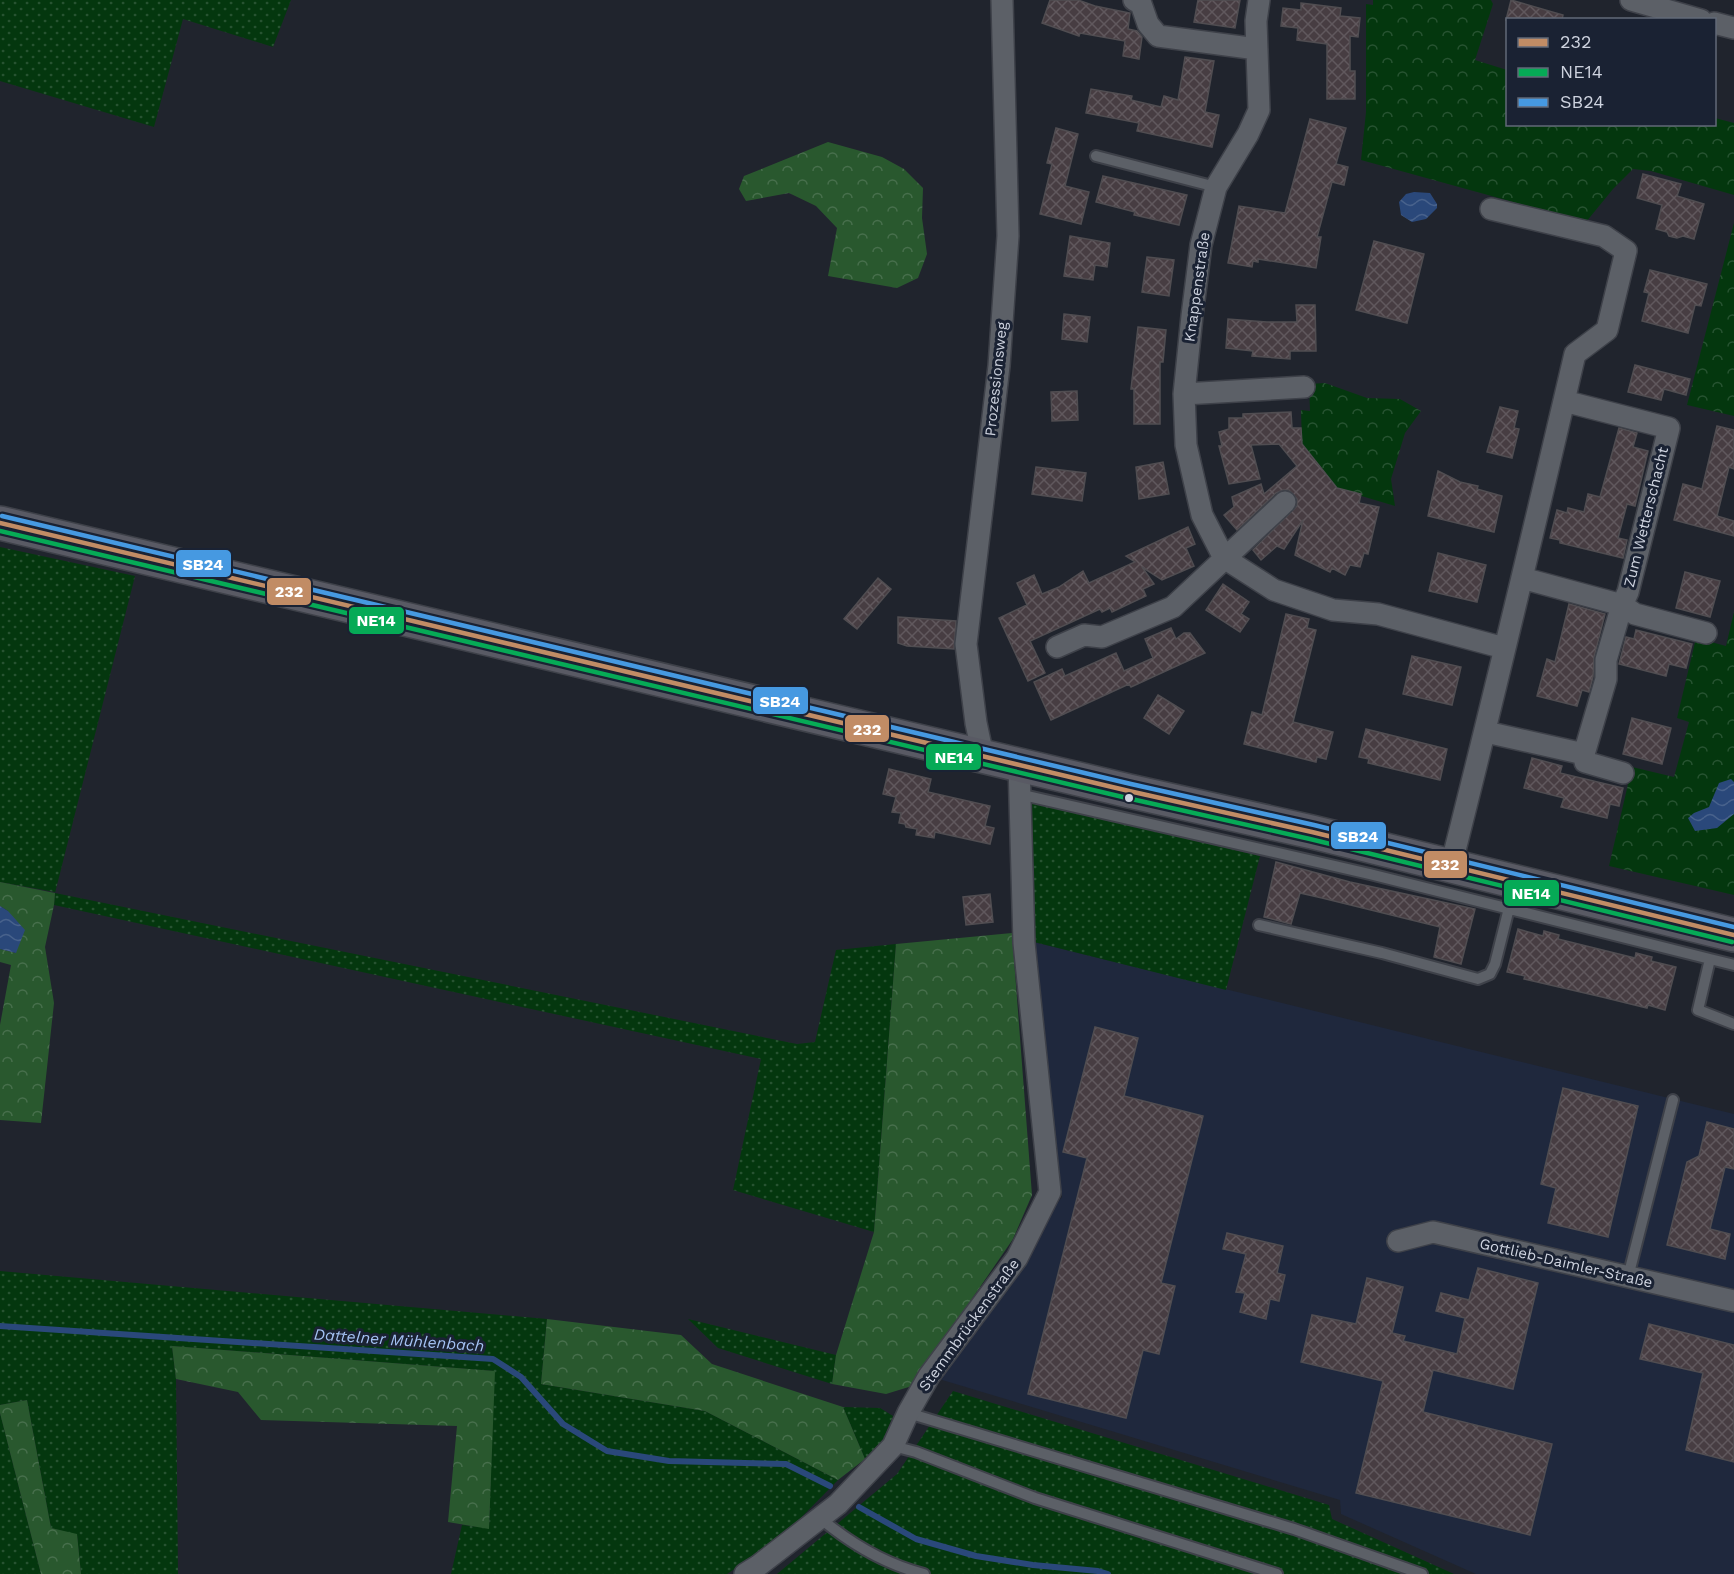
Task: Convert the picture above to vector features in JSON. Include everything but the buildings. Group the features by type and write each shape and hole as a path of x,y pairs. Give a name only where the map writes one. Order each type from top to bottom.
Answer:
{"main road":[{"path":"0,523 983,756 1019,779 1451,866 1734,934"}],"street":[{"name":"Prozessionsweg","path":"983,756 976,723 966,644 999,366 1008,236 1002,0"},
{"path":"1134,0 1142,4 1149,24 1158,36 1257,49"},
{"name":"Knappenstraße","path":"1224,558 1202,515 1186,445 1184,393 1201,245 1216,187 1248,134 1259,110 1256,21 1259,0"},
{"path":"1631,0 1696,18"},
{"path":"1700,18 1704,0"},
{"path":"1716,24 1734,28"},
{"path":"1451,866 1486,732 1575,354 1607,330 1626,252 1604,236 1491,209"},
{"path":"1184,393 1304,387"},
{"name":"Zum Wetterschacht","path":"1564,401 1668,428 1628,592 1606,660 1606,679 1584,754"},
{"path":"1057,647 1084,635 1102,637 1173,608 1285,502"},
{"path":"1224,558 1274,590 1333,610 1378,614 1504,648"},
{"name":"Zum Wetterschacht","path":"1522,579 1622,605 1635,614 1706,633"},
{"path":"1486,732 1584,754 1585,762 1623,773"},
{"name":"Stemmbrückenstraße","path":"745,1574 838,1504 892,1446 929,1376 1017,1258 1050,1192 1024,943 1019,779"},
{"name":"Gottlieb-Daimler-Straße","path":"1398,1240 1433,1232 1734,1301"}],"lane":[{"path":"1096,156 1216,187"},
{"path":"1019,779 1370,874 1734,965"},
{"path":"1259,925 1382,953 1478,979 1490,974 1495,964 1509,908"},
{"path":"1710,959 1698,1010 1734,1024"},
{"path":"1628,1277 1672,1100"},
{"path":"908,1413 1294,1529 1422,1574"},
{"path":"892,1446 916,1452 1035,1498 1277,1574"},
{"path":"820,1518 844,1538 897,1567 924,1574"}],"shaded area":[{"path":"1034,942 1734,1114 1734,1574 1476,1574 1341,1514 1340,1500 929,1376 1062,1197"}],"green space":[{"path":"0,0 291,0 273,47 183,19 154,127 0,81"},
{"path":"1373,0 1491,0 1493,4 1475,60 1506,70 1506,126 1716,126 1716,118 1734,123 1734,195 1651,171 1633,169 1586,222 1361,160 1366,112 1366,4 1373,5"},
{"path":"828,142 882,157 904,169 923,188 922,218 927,254 918,278 897,288 828,276 837,228 816,206 789,193 746,201 739,189 744,176"},
{"path":"1734,223 1734,416 1687,405"},
{"path":"1325,383 1367,398 1400,399 1421,411 1405,433 1391,479 1395,506 1338,489 1302,444 1301,410 1310,411 1309,384"},
{"path":"0,547 135,576 55,893 797,1044 815,1042 836,950 896,944 874,1232 733,1190 761,1059 54,905 55,892 0,882"},
{"path":"1734,612 1734,895 1609,866 1632,767 1674,777 1689,722 1677,718 1696,638 1726,646"},
{"path":"1031,802 1260,856 1226,990 1034,942"},
{"path":"0,882 55,893 45,947 54,1003 41,1123 0,1120 0,1025 11,965 0,962 0,949 16,953 8,911 0,906"},
{"path":"1012,933 1032,1195 1013,1239 912,1386 886,1394 832,1384 836,1355 874,1232 896,944"},
{"path":"0,1271 547,1319 541,1384 705,1411 838,1480 780,1539 727,1574 451,1574 462,1525 489,1528 494,1371 172,1346 176,1379 178,1574 81,1574 77,1535 51,1528 27,1400 0,1405"},
{"path":"547,1319 681,1335 712,1364 843,1407 865,1459 838,1480 705,1411 541,1384"},
{"path":"688,1319 836,1355 832,1384 718,1348"},
{"path":"172,1346 495,1371 489,1529 448,1522 457,1426 261,1420 238,1392 176,1379"},
{"path":"953,1391 1329,1505 1332,1519 1454,1574 777,1574 897,1474"},
{"path":"27,1400 51,1528 77,1534 81,1574 41,1574 0,1413 0,1405"},
{"path":"843,1407 880,1408 893,1416 882,1442 865,1459"},
{"path":"0,1413 41,1574 0,1574"}],"water":[{"path":"1430,193 1437,208 1426,219 1412,222 1401,215 1399,202 1406,194"},
{"path":"1731,779 1734,782 1734,814 1717,828 1695,831 1688,818 1709,807 1719,783"},
{"path":"0,906 8,911 25,930 16,953 0,949"}],"waterway":[{"name":"Dattelner Mühlenbach","path":"0,1326 493,1359 521,1377 563,1424 607,1451 669,1461 786,1464 830,1486"},
{"name":"Dattelner Mühlenbach","path":"859,1507 916,1539 976,1556 1108,1574"}],"transit line":[{"name":"SB24","path":"2,516 1131,784 1314,825 1734,927"},
{"name":"232","path":"0,523 1129,791 1312,832 1734,935"},
{"name":"NE14","path":"0,531 1127,798 1310,839 1732,942"}]}
